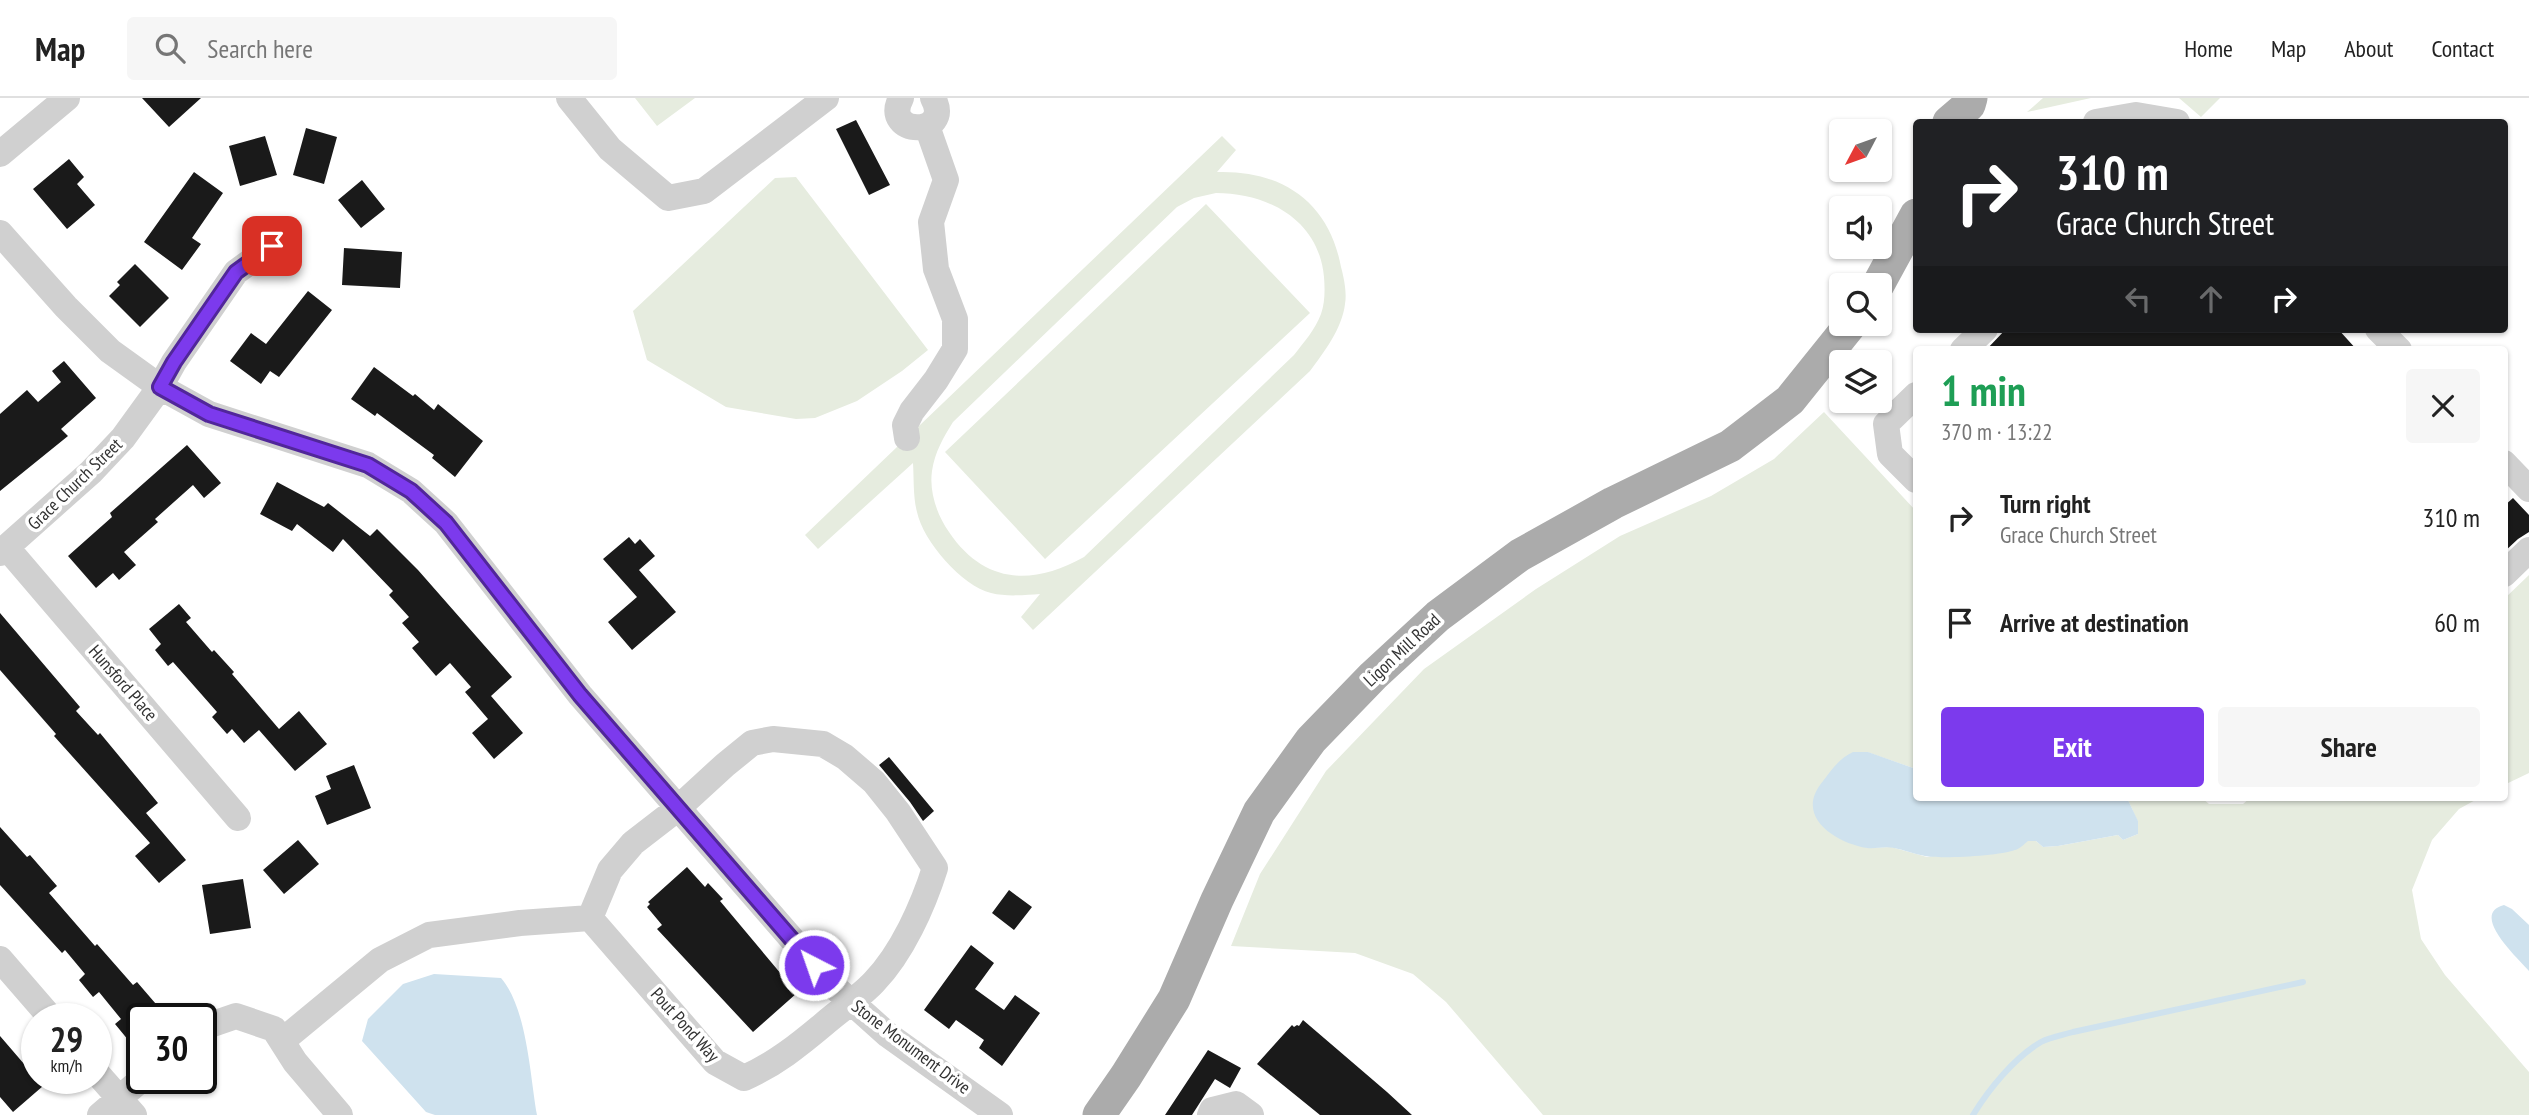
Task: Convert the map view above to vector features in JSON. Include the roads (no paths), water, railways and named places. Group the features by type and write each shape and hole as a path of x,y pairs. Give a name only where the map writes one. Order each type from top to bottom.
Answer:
{"main road":[{"path":"1885,273 1913,221"},
{"name":"Ligon Mill Road","path":"1099,1115 1174,999 1259,812 1320,731 1373,676 1438,616 1520,555 1613,503 1730,446 1790,400 1841,336"}],"street":[{"path":"0,154 67,98"},
{"path":"569,98 610,149 668,198 704,191 826,98"},
{"path":"901,98 898,109 902,122 914,128 927,126 936,116 937,109 933,98"},
{"path":"2113,119 2136,115 2159,119"},
{"path":"907,438 905,425 912,411 955,349 955,319 936,269 931,222 946,180 927,126"},
{"name":"Stone Monument Drive","path":"0,233 66,307 110,351 160,387 209,414 368,465 411,491 446,523 580,695 831,985 888,1035 1000,1115"},
{"name":"Grace Church Street","path":"4,551 99,464 123,438 236,272 272,246"},
{"path":"1967,346 1981,333"},
{"path":"2382,333 2395,346"},
{"path":"1913,398 1886,424 1890,454 1913,477"},
{"path":"2508,467 2529,489"},
{"name":"Hunsford Place","path":"4,551 238,818"},
{"path":"2508,570 2529,551"},
{"name":"Pout Pond Way","path":"773,739 823,744 845,757 874,782 898,812 935,868 927,894 903,942 875,982 766,1069 744,1078 715,1062 590,918 610,870 633,844 752,743 773,739"},
{"path":"282,1041 380,960 429,935 520,923 590,918"},
{"path":"0,958 38,1003"},
{"path":"217,1023 236,1016 274,1029 295,1062 340,1115"},
{"path":"117,1109 130,1094"},
{"path":"1210,1115 1212,1111 1236,1104 1251,1115"}],"water":[{"path":"1853,752 1868,752 1913,768 1913,801 2128,801 2138,821 2138,834 2123,840 2118,835 2043,847 2036,841 2028,841 2019,849 2007,852 1956,857 1933,857 1891,847 1867,848 1855,845 1823,827 1813,808 1814,797 1820,785"},
{"path":"2504,905 2529,925 2529,971 2507,947 2494,926 2492,917 2495,910"},
{"path":"434,974 501,978 517,1006 522,1024 537,1115 435,1115 426,1112 362,1041 368,1019 403,984"}],"waterway":[{"path":"1973,1115 2012,1065 2045,1040 2303,982"}]}
